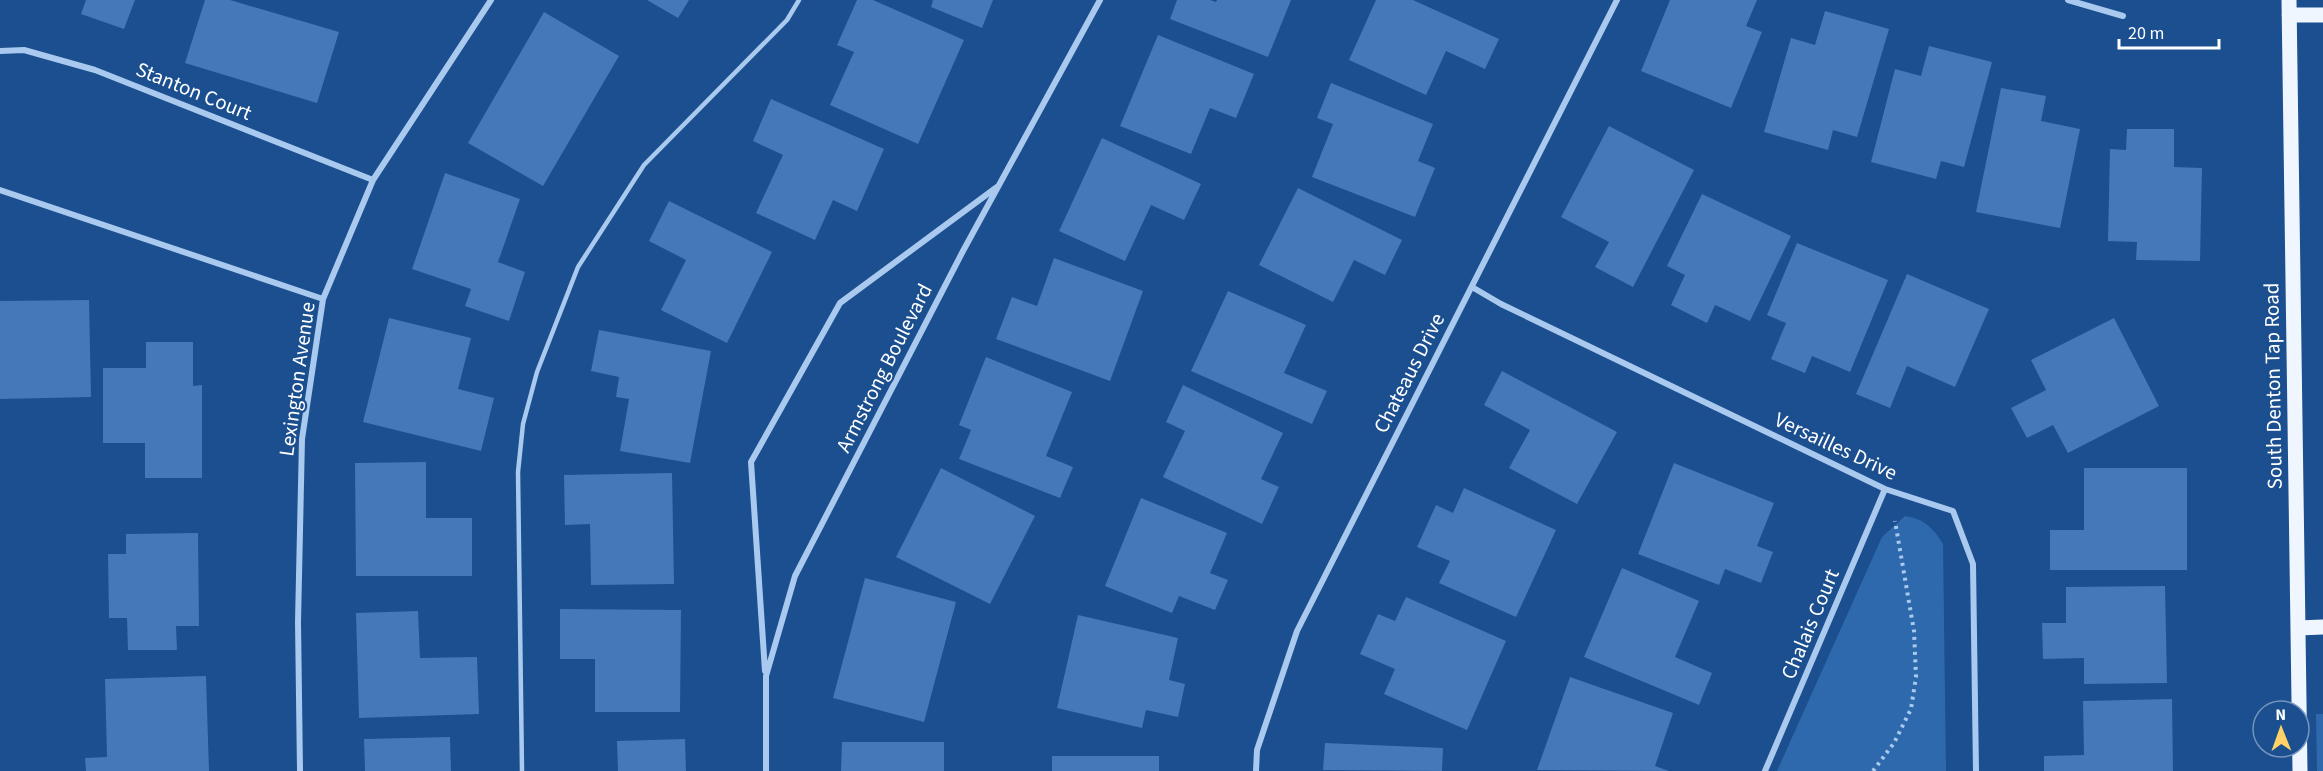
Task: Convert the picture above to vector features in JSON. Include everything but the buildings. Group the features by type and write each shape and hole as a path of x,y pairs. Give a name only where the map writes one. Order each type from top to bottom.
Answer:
{"main road":[{"path":"2289,7 2323,15"},
{"name":"South Denton Tap Road","path":"2289,7 2300,771"},
{"path":"2298,628 2323,627"}],"street":[{"name":"Lexington Avenue","path":"300,771 298,622 302,439 323,298 372,180 491,0"},
{"name":"Armstrong Boulevard","path":"766,771 766,676 795,576 999,185 1100,0"},
{"name":"Chateaus Drive","path":"1256,771 1257,750 1297,631 1617,0"},
{"path":"2068,0 2123,16"},
{"name":"Stanton Court","path":"0,51 24,50 95,70 372,180"},
{"path":"766,676 751,462 840,303 999,185"},
{"path":"0,190 323,298"},
{"name":"Versailles Drive","path":"1472,287 1501,304 1885,489 1953,511 1973,564 1976,771"},
{"name":"Chalais Court","path":"1765,771 1885,489"}],"lane":[{"path":"522,771 518,472 524,424 537,372 578,267 644,165 787,20 799,0"}],"path":[{"path":"1874,771 1894,743 1911,709 1916,677 1914,631 1896,525 1885,489"}],"shaded area":[{"path":"1905,516 1918,519 1928,525 1943,544 1946,771 1777,771 1882,537"},
{"path":"2316,714 2323,714 2323,771 2317,771"}]}
